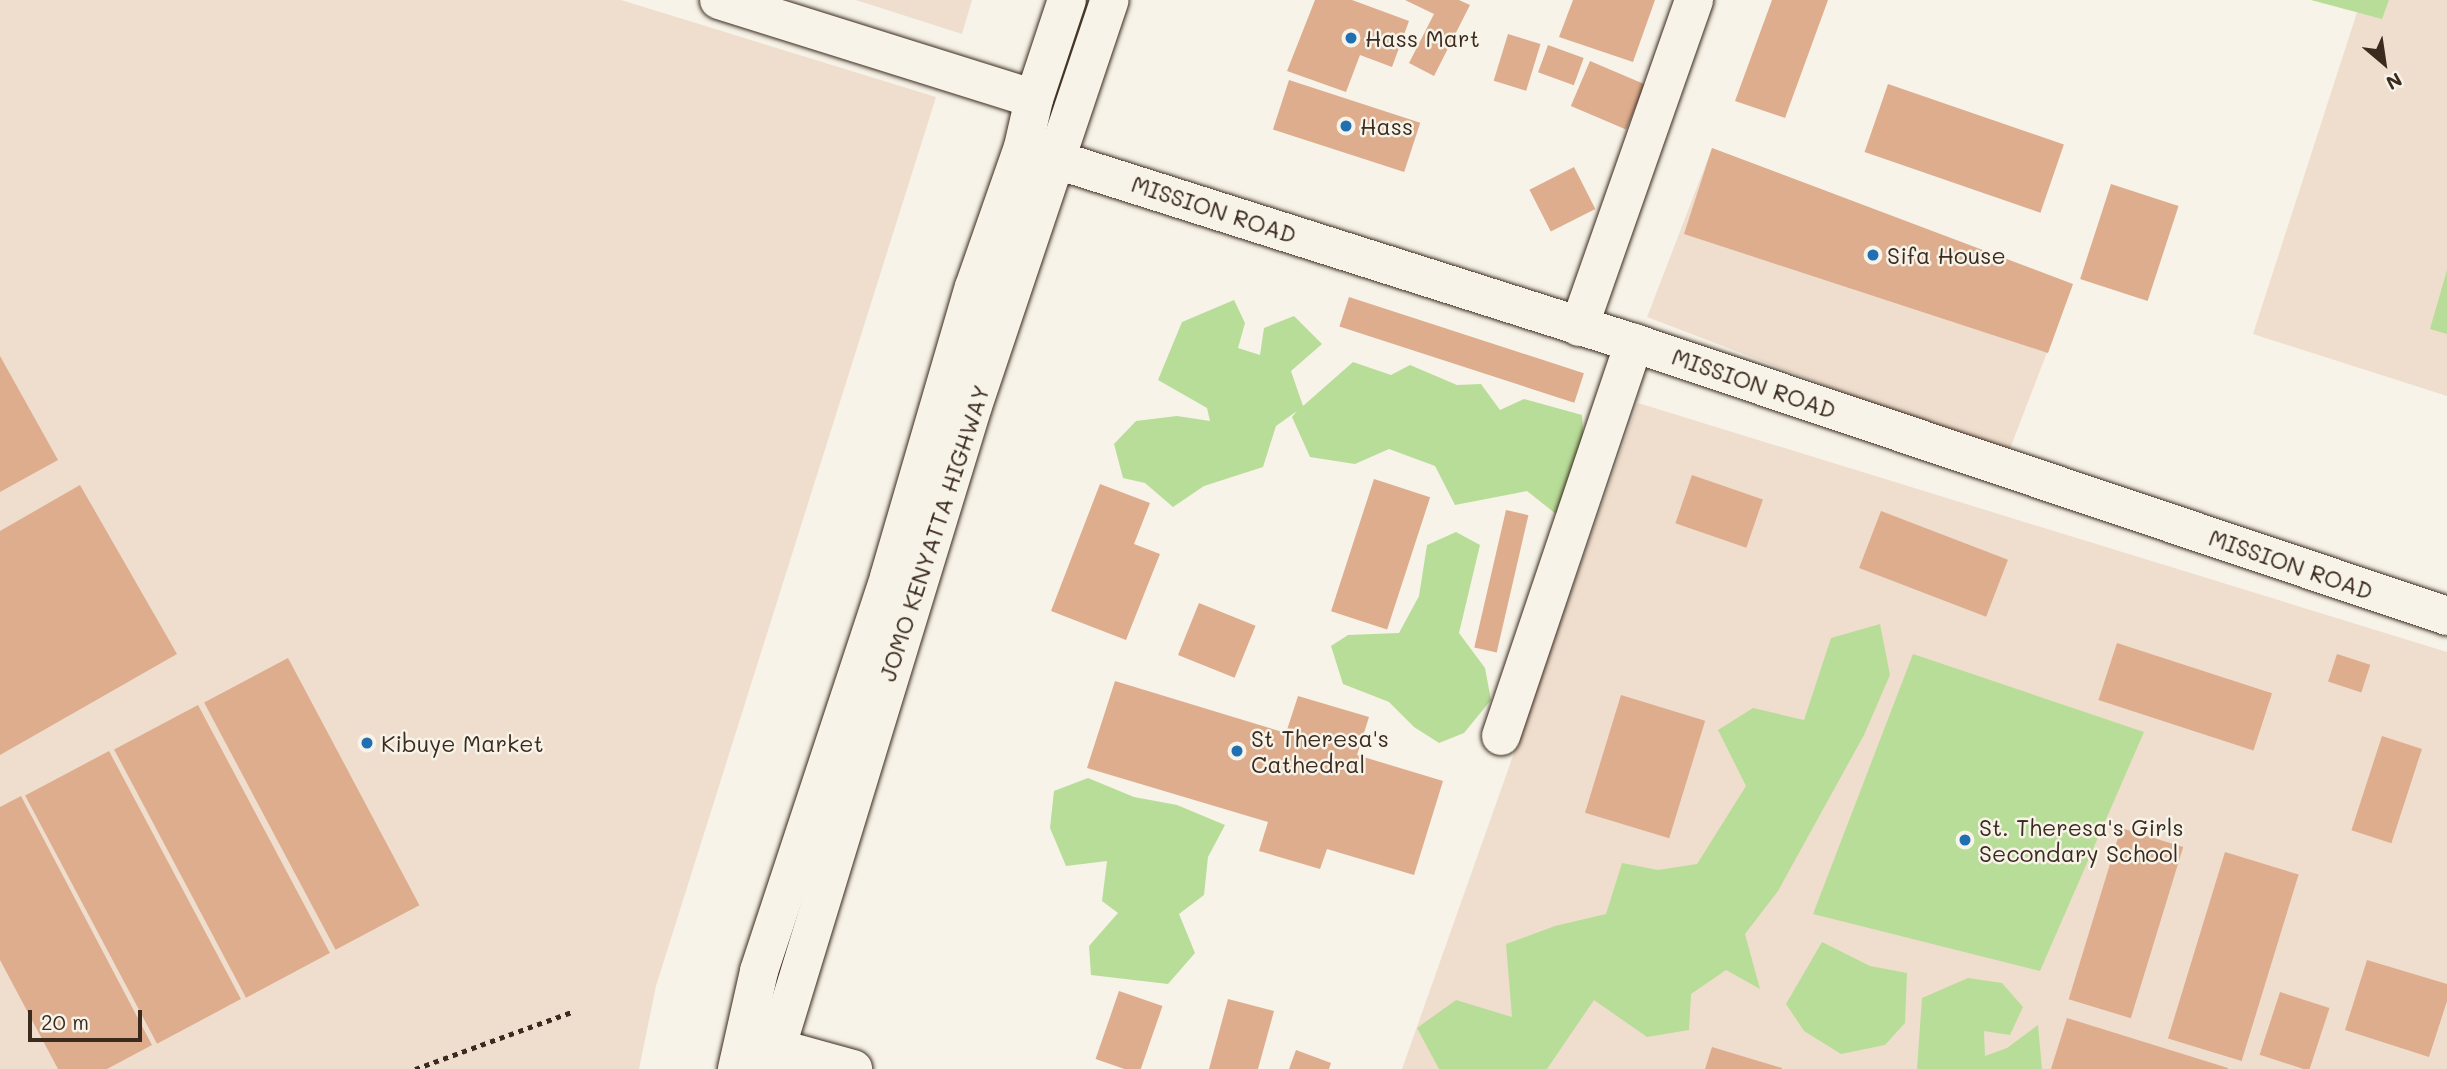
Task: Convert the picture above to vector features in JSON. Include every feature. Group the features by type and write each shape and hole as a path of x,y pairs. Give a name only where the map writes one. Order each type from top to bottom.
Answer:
{"main road":[{"path":"719,0 1034,99"},
{"name":"JOMO KENYATTA HIGHWAY","path":"774,1058 957,458 1040,154 1034,99 1067,0"},
{"name":"JOMO KENYATTA HIGHWAY","path":"737,1069 759,971 889,577 974,287 1040,154 1110,0"},
{"path":"1579,327 1694,0"},
{"name":"MISSION ROAD","path":"1040,154 1634,343 2447,616"},
{"path":"1501,736 1634,343"},
{"path":"774,1058 853,1069"}],"path":[{"path":"415,1069 572,1012"}],"shaded area":[{"name":"Kibuye Market","path":"0,0 621,0 936,97 656,986 639,1069 0,1069"},
{"path":"856,0 972,0 962,34"},
{"path":"2361,0 2447,0 2447,396 2253,334"},
{"path":"1712,148 2072,286 2007,455 1647,317"},
{"name":"St. Theresa's Girls Secondary School","path":"1638,403 2447,652 2447,1069 1402,1069"}],"green space":[{"path":"2311,0 2389,0 2382,19"},
{"path":"2447,270 2447,334 2430,329"},
{"path":"1234,300 1245,323 1238,348 1260,355 1264,328 1294,316 1322,344 1291,371 1303,406 1353,362 1391,375 1410,365 1457,385 1481,384 1500,410 1524,399 1582,415 1584,448 1556,514 1527,491 1455,505 1435,466 1389,449 1355,464 1310,457 1292,417 1297,411 1276,426 1263,467 1204,486 1173,507 1145,483 1123,478 1114,444 1136,421 1177,416 1210,421 1207,408 1158,380 1182,322"},
{"path":"1456,532 1480,545 1459,633 1485,668 1491,700 1464,733 1439,743 1414,727 1389,702 1343,684 1331,646 1348,635 1399,633 1419,596 1427,545"},
{"path":"1880,624 1890,675 1864,735 1778,891 1745,934 1760,989 1726,970 1691,994 1689,1030 1647,1037 1594,1000 1547,1069 1439,1069 1417,1028 1456,1000 1512,1017 1506,944 1555,926 1606,914 1622,863 1658,870 1697,864 1746,786 1718,730 1753,708 1804,720 1831,638"},
{"path":"1913,654 2144,732 2040,971 1813,914"},
{"path":"1088,778 1134,797 1177,805 1225,825 1208,857 1204,895 1179,914 1195,953 1168,984 1091,975 1089,946 1118,913 1102,901 1107,861 1066,866 1050,828 1054,791"},
{"path":"1822,942 1870,966 1907,973 1905,1023 1885,1045 1841,1054 1804,1031 1786,1004"},
{"path":"1968,978 2002,983 2023,1007 2010,1035 1984,1031 1985,1056 2007,1048 2038,1025 2042,1069 1917,1069 1922,998"}],"building":[{"name":"Hass Mart","path":"1315,0 1352,0 1409,21 1392,67 1360,55 1346,92 1287,71"},
{"path":"1405,0 1459,0 1470,5 1434,76 1409,63 1434,14"},
{"path":"1573,0 1655,0 1633,62 1559,37"},
{"path":"1772,0 1828,0 1785,118 1735,101"},
{"path":"1508,34 1541,44 1526,91 1494,81"},
{"path":"1548,45 1584,58 1574,85 1538,72"},
{"path":"1590,61 1645,84 1626,130 1571,106"},
{"name":"Hass","path":"1289,80 1420,123 1404,172 1273,129"},
{"path":"1888,84 2064,145 2040,213 1865,152"},
{"name":"Sifa House","path":"1712,148 2073,284 2048,353 1684,234"},
{"path":"1574,167 1595,209 1551,232 1529,190"},
{"path":"2111,184 2179,206 2148,301 2080,279"},
{"path":"1349,297 1584,373 1574,403 1339,326"},
{"path":"0,356 58,460 0,492"},
{"path":"1692,475 1763,499 1746,548 1675,523"},
{"path":"1374,479 1430,497 1387,629 1331,611"},
{"path":"1100,484 1150,503 1134,544 1160,554 1126,640 1051,611"},
{"path":"80,485 177,654 0,755 0,531"},
{"path":"1506,510 1528,515 1497,653 1474,647"},
{"path":"1881,511 2008,560 1986,617 1859,568"},
{"path":"1199,603 1256,626 1235,678 1178,655"},
{"path":"2117,643 2272,693 2253,750 2098,700"},
{"path":"2337,654 2370,665 2361,692 2328,682"},
{"path":"288,658 419,905 336,950 204,703"},
{"path":"1115,681 1286,733 1298,696 1369,717 1357,755 1443,781 1414,875 1327,849 1320,869 1259,851 1268,822 1087,768"},
{"path":"1621,695 1705,721 1669,838 1585,813"},
{"path":"198,705 330,953 246,998 114,750"},
{"path":"2382,736 2422,749 2391,843 2351,830"},
{"path":"109,751 241,999 157,1044 25,796"},
{"path":"21,796 152,1045 107,1069 58,1069 0,960 0,807"},
{"path":"2121,828 2183,847 2131,1018 2069,999"},
{"path":"2225,852 2299,875 2242,1061 2168,1038"},
{"path":"2367,960 2447,984 2447,1001 2429,1057 2345,1030"},
{"path":"1119,991 1162,1006 1141,1069 1124,1069 1096,1059"},
{"path":"2280,992 2329,1008 2310,1069 2260,1055"},
{"path":"1228,999 1274,1011 1258,1069 1209,1069"},
{"path":"2067,1018 2228,1068 2228,1069 2051,1069"},
{"path":"1712,1047 1782,1068 1782,1069 1705,1069"},
{"path":"1296,1050 1331,1063 1329,1069 1289,1069"}],"place":[{"name":"Hass Mart","path":"1351,38"},
{"name":"Hass","path":"1346,126"},
{"name":"Sifa House","path":"1873,255"},
{"name":"Kibuye Market","path":"367,743"},
{"name":"St Theresa's Cathedral","path":"1237,751"},
{"name":"St. Theresa's Girls Secondary School","path":"1965,840"}]}
